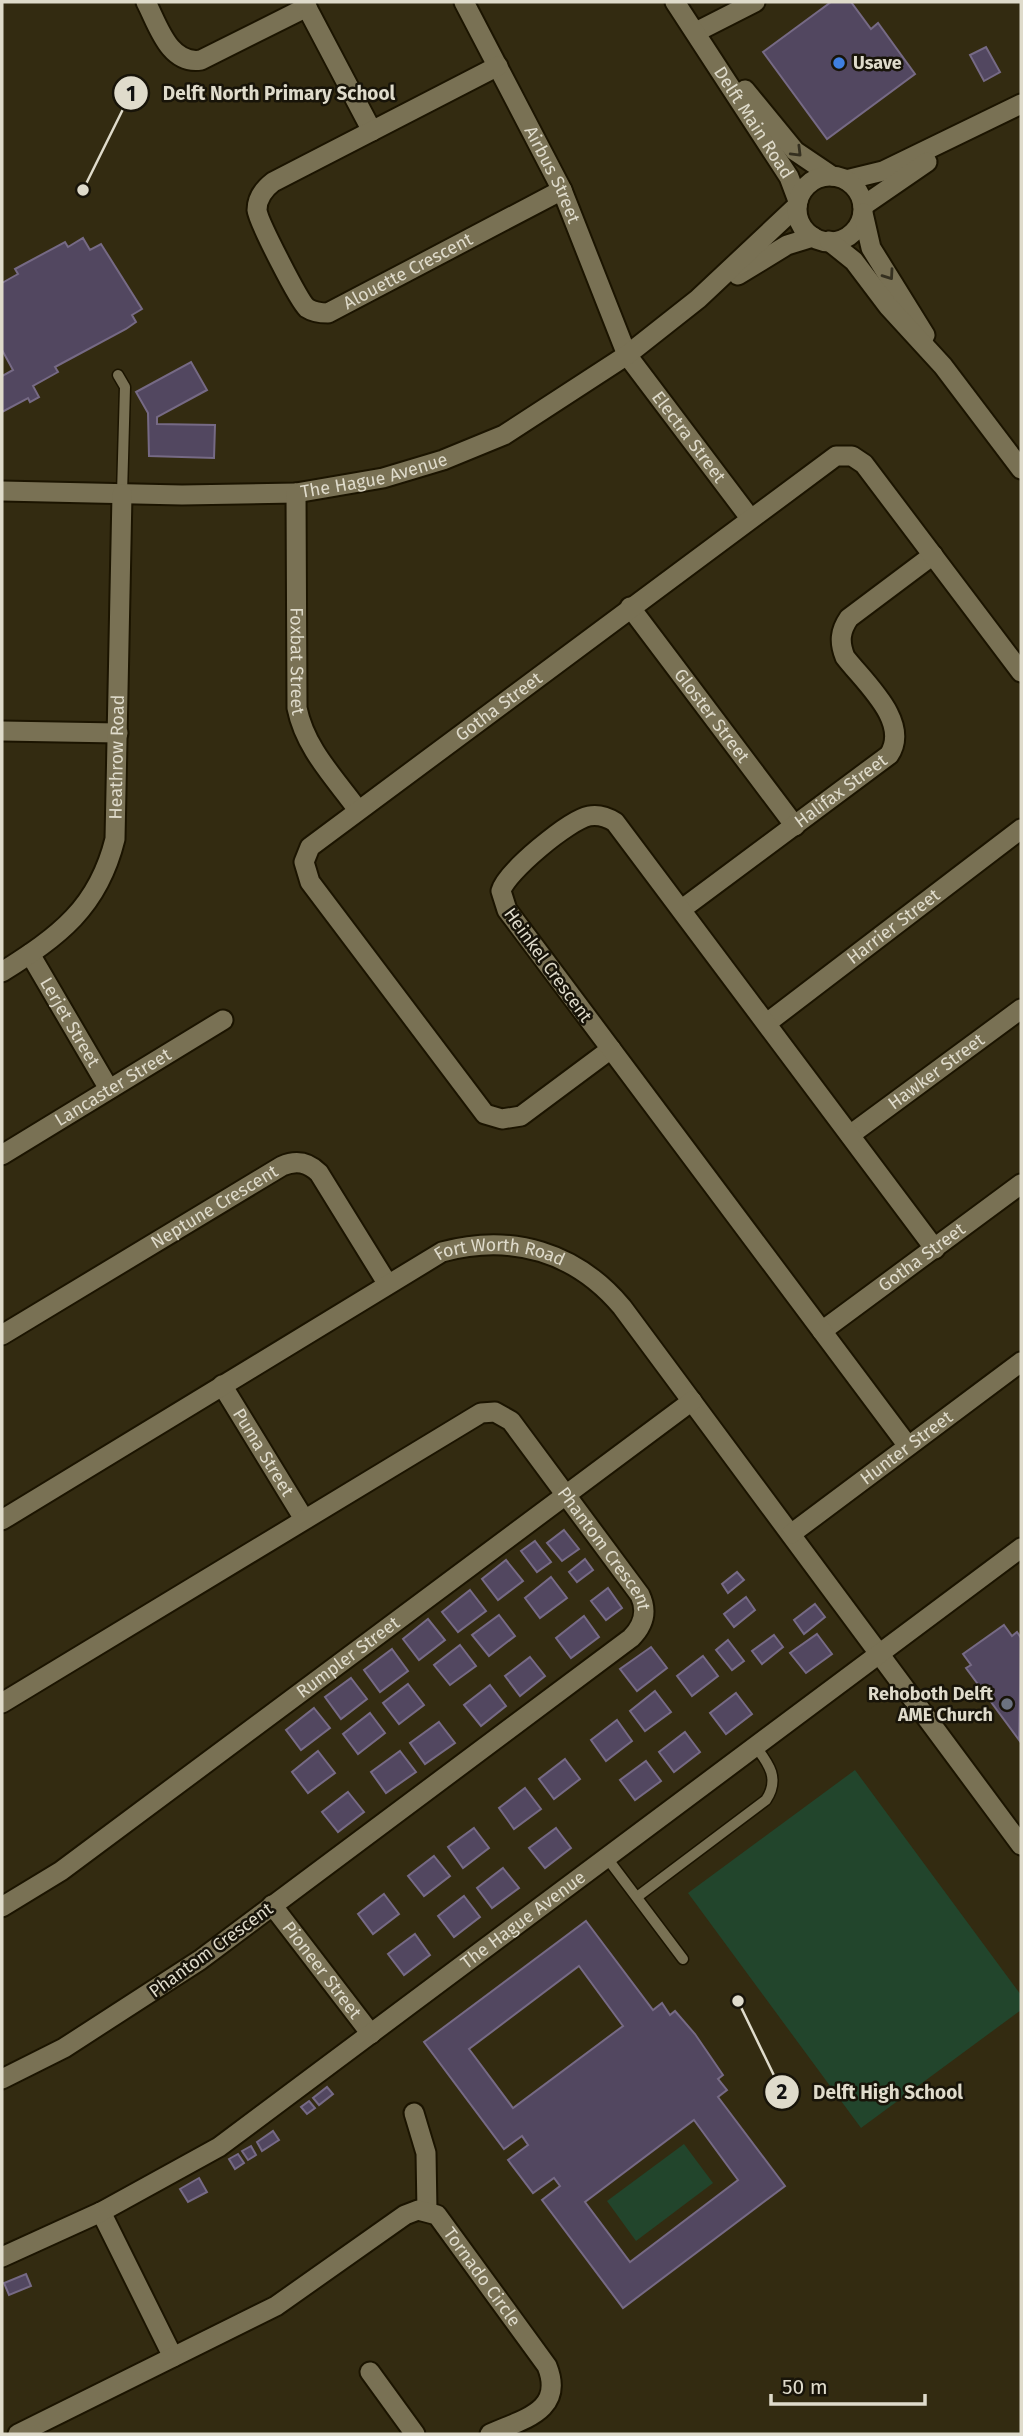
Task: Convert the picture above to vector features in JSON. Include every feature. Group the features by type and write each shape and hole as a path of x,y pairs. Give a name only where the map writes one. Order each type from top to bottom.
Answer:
{"street":[{"path":"146,2 170,48 176,55 192,62 201,60 305,4 372,131"},
{"name":"Airbus Street","path":"464,2 562,190 627,355"},
{"name":"Delft Main Road","path":"675,2 789,177 798,203"},
{"path":"700,39 755,2"},
{"name":"Delft Main Road","path":"700,39 795,151 839,178"},
{"name":"Alouette Crescent","path":"498,66 272,182 258,203 261,223 302,302 315,312 335,311 562,190"},
{"path":"1021,104 980,127 874,175 813,181 798,203 801,224 854,261 888,306 943,366 1021,469"},
{"path":"821,239 844,238 853,232 863,210 980,127"},
{"path":"839,178 858,191 871,248 943,366"},
{"name":"The Hague Avenue","path":"2,491 122,494 296,493 383,478 443,460 504,435 627,355 698,299 798,203"},
{"name":"The Hague Avenue","path":"698,299 774,252 821,239"},
{"name":"Electra Street","path":"627,355 750,518"},
{"name":"Gotha Street","path":"611,1049 522,1116 502,1119 485,1114 306,876 304,862 310,848 836,456 852,456 864,464 1021,673"},
{"name":"Foxbat Street","path":"296,493 299,718 307,742 358,810"},
{"name":"Heathrow Road","path":"2,971 30,954 75,919 96,889 111,857 115,839 122,494"},
{"name":"Halifax Street","path":"682,909 883,761 893,749 894,725 845,657 841,638 849,618 933,555"},
{"name":"Gloster Street","path":"630,607 795,826"},
{"path":"2,731 118,733"},
{"name":"Heinkel Crescent","path":"908,1446 506,910 501,897 503,884 511,872 578,820 601,815 621,827 935,1249"},
{"name":"Harrier Street","path":"767,1023 1021,829"},
{"name":"Lerjet Street","path":"30,954 109,1089"},
{"name":"Hawker Street","path":"850,1135 1021,1009"},
{"name":"Lancaster Street","path":"2,1155 223,1020"},
{"name":"Neptune Crescent","path":"2,1335 293,1162 310,1166 318,1173 387,1283"},
{"name":"Gotha Street","path":"822,1331 1021,1184"},
{"name":"Fort Worth Road","path":"2,1520 387,1283 442,1252 503,1243 544,1251 580,1268 610,1293 881,1651 1020,1842"},
{"name":"Hunter Street","path":"791,1534 1021,1362"},
{"name":"Puma Street","path":"222,1385 304,1519"},
{"name":"Rumpler Street","path":"2,1907 61,1871 692,1401"},
{"name":"Phantom Crescent","path":"2,1703 475,1416 488,1412 503,1415 511,1421 640,1595 644,1615 637,1632 134,2006 64,2048 2,2079"},
{"name":"The Hague Avenue","path":"2,2257 102,2212 219,2147 1021,1548"},
{"name":"Pioneer Street","path":"272,1905 371,2034"},
{"path":"18,2434 290,2297 405,2215 427,2211 426,2153 414,2113"},
{"name":"Tornado Circle","path":"427,2211 438,2215 547,2366 553,2379 553,2394 543,2407 490,2434"},
{"path":"102,2212 173,2357"},
{"path":"370,2372 415,2434"}],"lane":[{"path":"118,375 125,387 122,494"},
{"path":"637,1897 766,1800 772,1787 772,1772 755,1747"},
{"path":"607,1858 683,1959"}],"green space":[{"path":"855,1770 1021,1995 1021,2010 861,2128 688,1893"},
{"path":"684,2144 713,2183 636,2241 607,2201"}],"building":[{"name":"Usave","path":"831,2 851,2 871,29 878,23 915,74 827,139 763,52"},
{"path":"986,47 1000,72 984,81 970,55"},
{"path":"83,238 90,250 101,244 142,309 132,315 136,322 55,367 58,372 33,386 39,397 30,402 28,398 2,412 2,376 13,370 2,350 2,283 18,274 15,269 65,242 68,247"},
{"path":"191,362 207,390 157,417 157,424 215,425 214,458 149,456 148,413 136,392"},
{"path":"564,1530 579,1549 562,1561 547,1543"},
{"path":"535,1541 551,1562 537,1572 521,1551"},
{"path":"585,1559 593,1570 577,1582 569,1572"},
{"path":"506,1560 523,1581 498,1600 482,1579"},
{"path":"737,1572 744,1580 728,1593 722,1584"},
{"path":"551,1577 567,1598 540,1618 525,1598"},
{"path":"608,1588 622,1608 606,1620 591,1601"},
{"path":"470,1590 486,1611 458,1632 442,1612"},
{"path":"746,1597 755,1610 734,1627 724,1614"},
{"path":"815,1604 825,1617 804,1634 794,1620"},
{"path":"499,1615 515,1636 489,1656 472,1635"},
{"path":"584,1616 599,1637 571,1658 556,1638"},
{"path":"428,1619 445,1640 419,1660 403,1639"},
{"name":"Rehoboth Delft AME Church","path":"1004,1625 1012,1636 1017,1632 1021,1638 1019,1740 966,1668 971,1665 963,1654"},
{"path":"817,1634 832,1654 806,1673 790,1653"},
{"path":"774,1635 783,1647 762,1664 752,1651"},
{"path":"728,1640 744,1661 732,1670 716,1650"},
{"path":"460,1645 476,1666 450,1685 434,1665"},
{"path":"651,1647 667,1668 637,1691 620,1669"},
{"path":"392,1649 408,1671 380,1692 364,1670"},
{"path":"703,1656 718,1676 692,1696 677,1676"},
{"path":"530,1657 545,1676 520,1696 505,1676"},
{"path":"351,1678 367,1699 341,1719 325,1697"},
{"path":"408,1684 424,1705 399,1724 383,1703"},
{"path":"490,1685 506,1706 481,1726 464,1705"},
{"path":"655,1691 671,1712 645,1731 630,1711"},
{"path":"736,1693 752,1714 726,1734 710,1713"},
{"path":"314,1708 330,1728 301,1750 286,1730"},
{"path":"370,1713 385,1733 358,1754 343,1734"},
{"path":"617,1720 632,1741 606,1761 591,1740"},
{"path":"439,1722 455,1743 425,1764 410,1743"},
{"path":"685,1732 700,1752 674,1772 659,1752"},
{"path":"318,1751 335,1773 308,1793 292,1772"},
{"path":"400,1751 416,1772 386,1793 371,1772"},
{"path":"565,1759 580,1779 554,1799 539,1779"},
{"path":"646,1761 661,1781 635,1800 620,1780"},
{"path":"525,1788 541,1809 514,1829 499,1808"},
{"path":"348,1792 364,1812 338,1832 322,1812"},
{"path":"474,1828 489,1848 463,1868 448,1847"},
{"path":"556,1828 571,1848 545,1868 529,1848"},
{"path":"434,1856 450,1876 424,1896 408,1876"},
{"path":"503,1868 519,1888 492,1908 477,1888"},
{"path":"384,1894 399,1914 373,1934 358,1914"},
{"path":"464,1896 480,1917 454,1937 438,1916"},
{"path":"586,1921 653,2010 662,2003 670,2015 675,2011 695,2034 723,2075 718,2079 727,2090 718,2097 785,2186 623,2308 542,2200 560,2186 554,2178 533,2193 508,2160 528,2145 522,2136 504,2149 424,2042","holes":["579,1966 623,2026 513,2108 469,2049","694,2120 738,2180 630,2262 585,2202"]},
{"path":"415,1934 430,1955 404,1975 388,1954"},
{"path":"327,2087 333,2094 319,2105 313,2098"},
{"path":"309,2101 315,2108 307,2114 301,2107"},
{"path":"273,2131 279,2140 262,2151 257,2142"},
{"path":"251,2146 256,2155 248,2160 242,2151"},
{"path":"238,2154 244,2163 235,2169 229,2159"},
{"path":"199,2178 207,2192 188,2202 180,2189"},
{"path":"26,2274 31,2286 9,2295 4,2283"}],"place":[{"name":"Usave","path":"839,63"},
{"name":"Delft North Primary School","path":"83,190"},
{"name":"Rehoboth Delft AME Church","path":"1007,1704"},
{"name":"Delft High School","path":"738,2001"}]}
